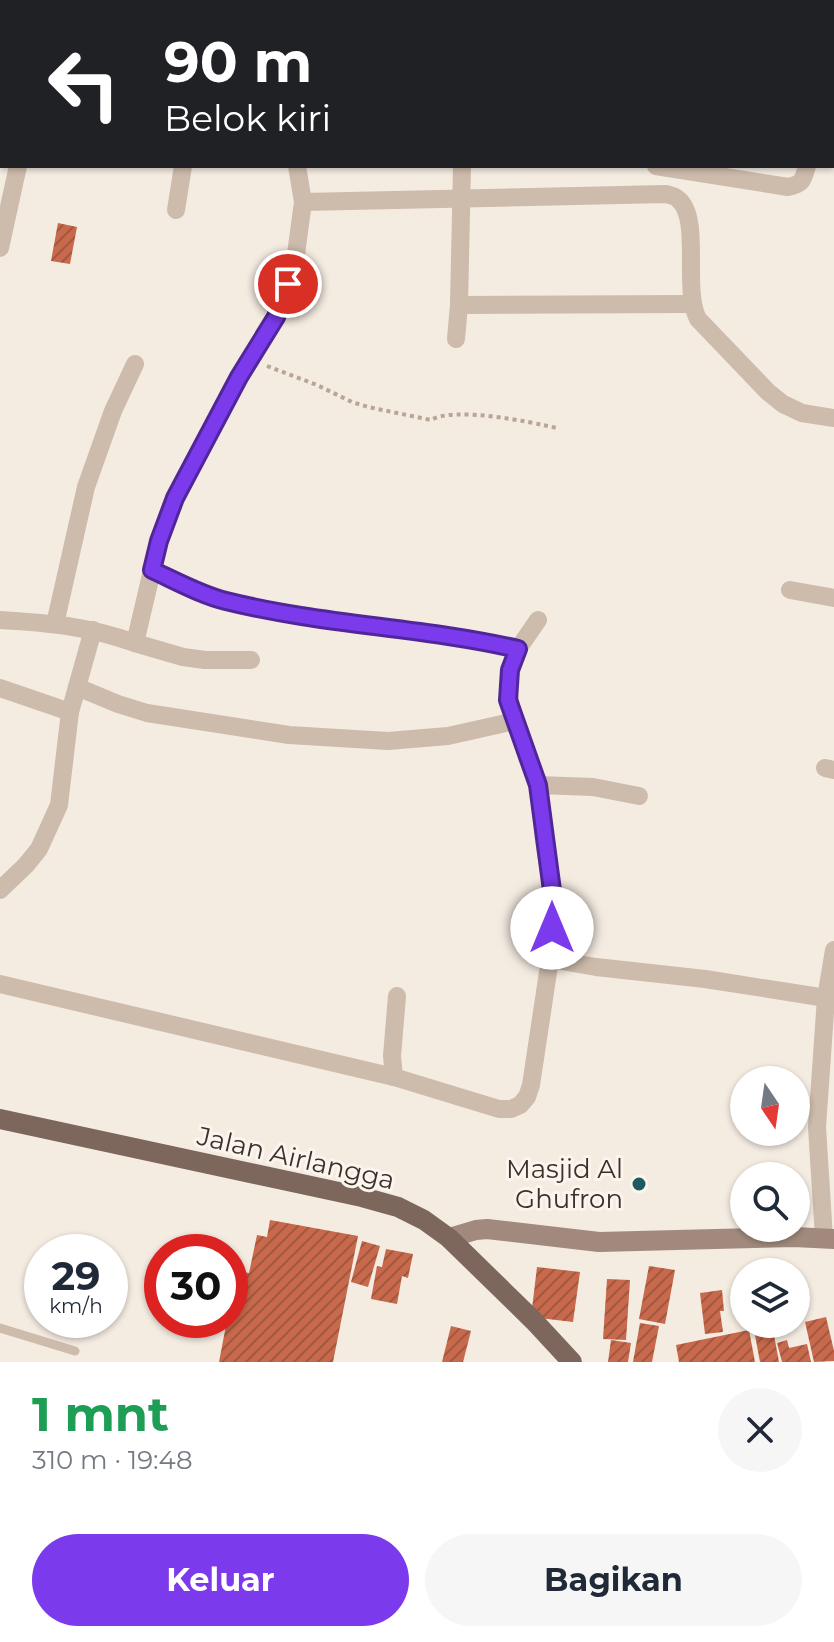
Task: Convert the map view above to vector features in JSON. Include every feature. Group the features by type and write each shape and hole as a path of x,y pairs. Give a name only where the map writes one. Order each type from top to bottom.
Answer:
{"main road":[{"name":"Jalan Airlangga","path":"0,1119 398,1207 449,1238 572,1362"}],"street":[{"path":"0,248 6,192 23,168"},
{"path":"176,210 183,168"},
{"path":"135,643 159,541 175,498 196,455 276,317 288,284 296,254 303,202 297,168"},
{"path":"456,339 462,168"},
{"path":"669,168 788,187 802,181 806,168"},
{"path":"303,202 666,194 676,197 685,209 690,230 690,291 698,319 783,404 802,413 834,418"},
{"path":"459,305 692,304"},
{"path":"55,624 86,487 113,411 135,364"},
{"path":"152,570 222,601 518,649"},
{"path":"790,590 834,598"},
{"path":"0,620 93,630 183,657 251,660"},
{"path":"0,984 394,1077 499,1109 520,1105 531,1085 550,959 553,898 538,785 508,700 508,681 518,649 538,620"},
{"path":"0,890 39,849 59,805 70,712 93,630"},
{"path":"77,687 147,713 304,736 388,741 448,736 515,721"},
{"path":"0,688 70,712"},
{"path":"538,785 593,787 639,796"},
{"path":"449,1238 487,1229 599,1242 829,1238 817,1127 826,998 834,950"},
{"path":"550,959 826,998"},
{"path":"394,1077 392,1056 397,996"}],"lane":[{"path":"0,1328 75,1351"}],"path":[{"path":"250,360 368,407 431,420 453,415 518,419 557,428"}],"building":[{"path":"58,223 77,227 70,264 51,261"},
{"path":"270,1220 358,1236 333,1362 219,1362 224,1338 248,1338 248,1273 257,1235 267,1237"},
{"path":"362,1241 380,1246 368,1287 351,1282"},
{"path":"386,1249 413,1254 408,1278 402,1276 397,1304 371,1299 377,1266 382,1267"},
{"path":"649,1266 675,1270 665,1324 639,1319"},
{"path":"537,1267 580,1272 573,1322 531,1317"},
{"path":"607,1279 630,1280 626,1340 603,1339"},
{"path":"722,1290 724,1311 720,1311 723,1332 705,1334 700,1293"},
{"path":"826,1317 834,1361 814,1362 809,1338 810,1321"},
{"path":"640,1323 659,1326 652,1362 633,1362"},
{"path":"451,1326 471,1331 463,1362 442,1362"},
{"path":"730,1334 730,1338 750,1338 755,1362 679,1362 676,1345"},
{"path":"756,1338 775,1338 779,1362 760,1362"},
{"path":"611,1340 631,1343 628,1362 608,1362"},
{"path":"787,1340 789,1348 807,1344 811,1362 782,1362 777,1343"}],"place":[{"name":"Masjid Al Ghufron","path":"639,1184"}],"route":[{"path":"288,284 276,317 189,468 163,526 152,570 222,601 518,649 510,670 508,700 538,785 553,898 552,928"}]}
